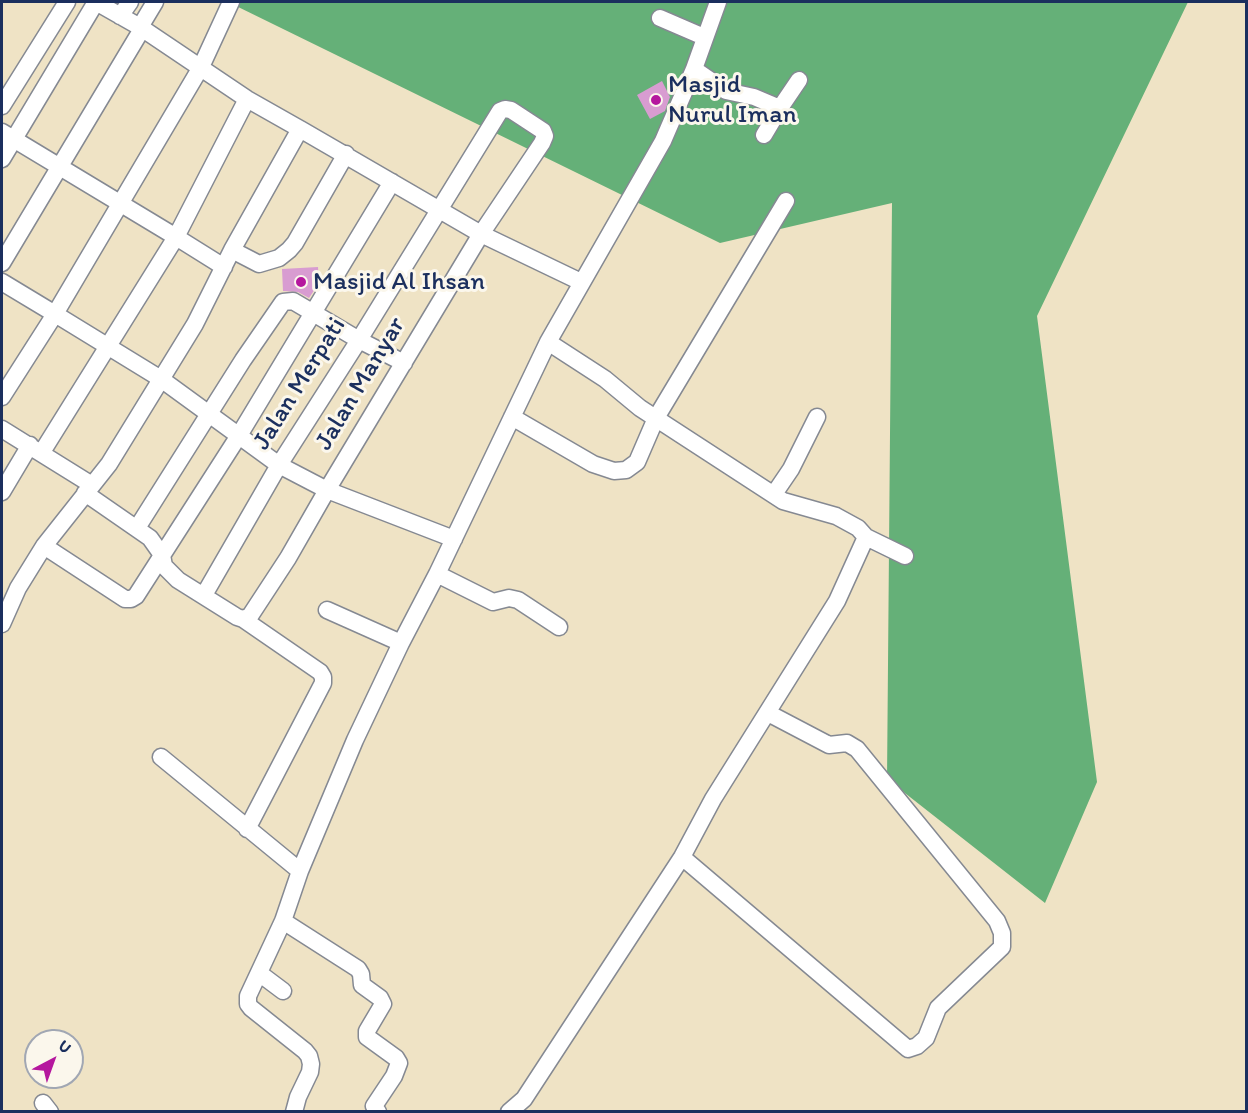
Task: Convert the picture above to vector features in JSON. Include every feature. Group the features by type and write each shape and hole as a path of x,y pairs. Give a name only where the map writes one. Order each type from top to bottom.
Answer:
{"street":[{"path":"2,106 67,2"},
{"path":"2,159 8,136 96,2 141,28 247,99 346,154 438,210 581,282"},
{"path":"120,16 130,2"},
{"path":"2,263 155,2"},
{"path":"2,397 55,314 201,67 231,2"},
{"path":"294,1112 311,1064 305,1051 251,1008 248,1004 248,996 283,921 300,872 355,740 401,643 437,574 548,342 663,141 694,69 715,2"},
{"path":"660,18 704,37"},
{"path":"694,69 726,91 754,97 780,108"},
{"path":"764,135 800,80"},
{"path":"2,492 36,449 109,346 176,237 247,99"},
{"name":"Jalan Merpati","path":"204,595 279,465 500,111 512,110 543,131 545,136 542,142"},
{"path":"2,624 18,588 44,546 109,464 195,324 232,250 300,129"},
{"path":"8,136 121,202 224,267"},
{"name":"Jalan Manyar","path":"243,619 250,616 288,558 482,234 542,142"},
{"path":"232,250 259,264 279,258 295,243 346,154"},
{"path":"44,546 125,599 136,596 314,315 392,182"},
{"path":"512,417 593,464 614,471 626,470 637,462 656,418 786,201"},
{"path":"2,282 161,380 279,465 327,490 454,539"},
{"path":"137,528 280,304 286,301 293,302 404,363"},
{"path":"548,342 605,379 640,408 783,501 794,506 836,516 858,528 867,537 904,556"},
{"path":"774,494 791,469 817,417"},
{"path":"2,429 36,449 150,538 162,555 164,566 170,573 243,619 320,672 323,683 247,830"},
{"path":"509,1112 524,1099 682,857 713,799 837,601 867,537"},
{"path":"437,574 493,602 509,598 518,600 559,627"},
{"path":"327,610 401,643"},
{"path":"682,857 895,1040 908,1048 916,1046 926,1038 938,1008 1002,947 1002,933 997,921 857,749 847,743 829,745 768,713"},
{"path":"161,757 300,872"},
{"path":"283,921 358,969 362,985 380,998 383,1004 367,1031 367,1037 399,1063 394,1076 374,1106 378,1112"},
{"path":"259,974 283,991"}],"green space":[{"path":"228,2 1188,2 1037,316 1097,782 1045,903 887,779 892,203 720,243"}],"building":[{"name":"Masjid Nurul Iman","path":"662,81 670,97 665,111 650,119 637,95"},
{"name":"Masjid Al Ihsan","path":"318,267 319,283 309,298 298,292 283,291 282,269"}],"place":[{"name":"Masjid Nurul Iman","path":"656,100"},
{"name":"Masjid Al Ihsan","path":"301,282"}]}
